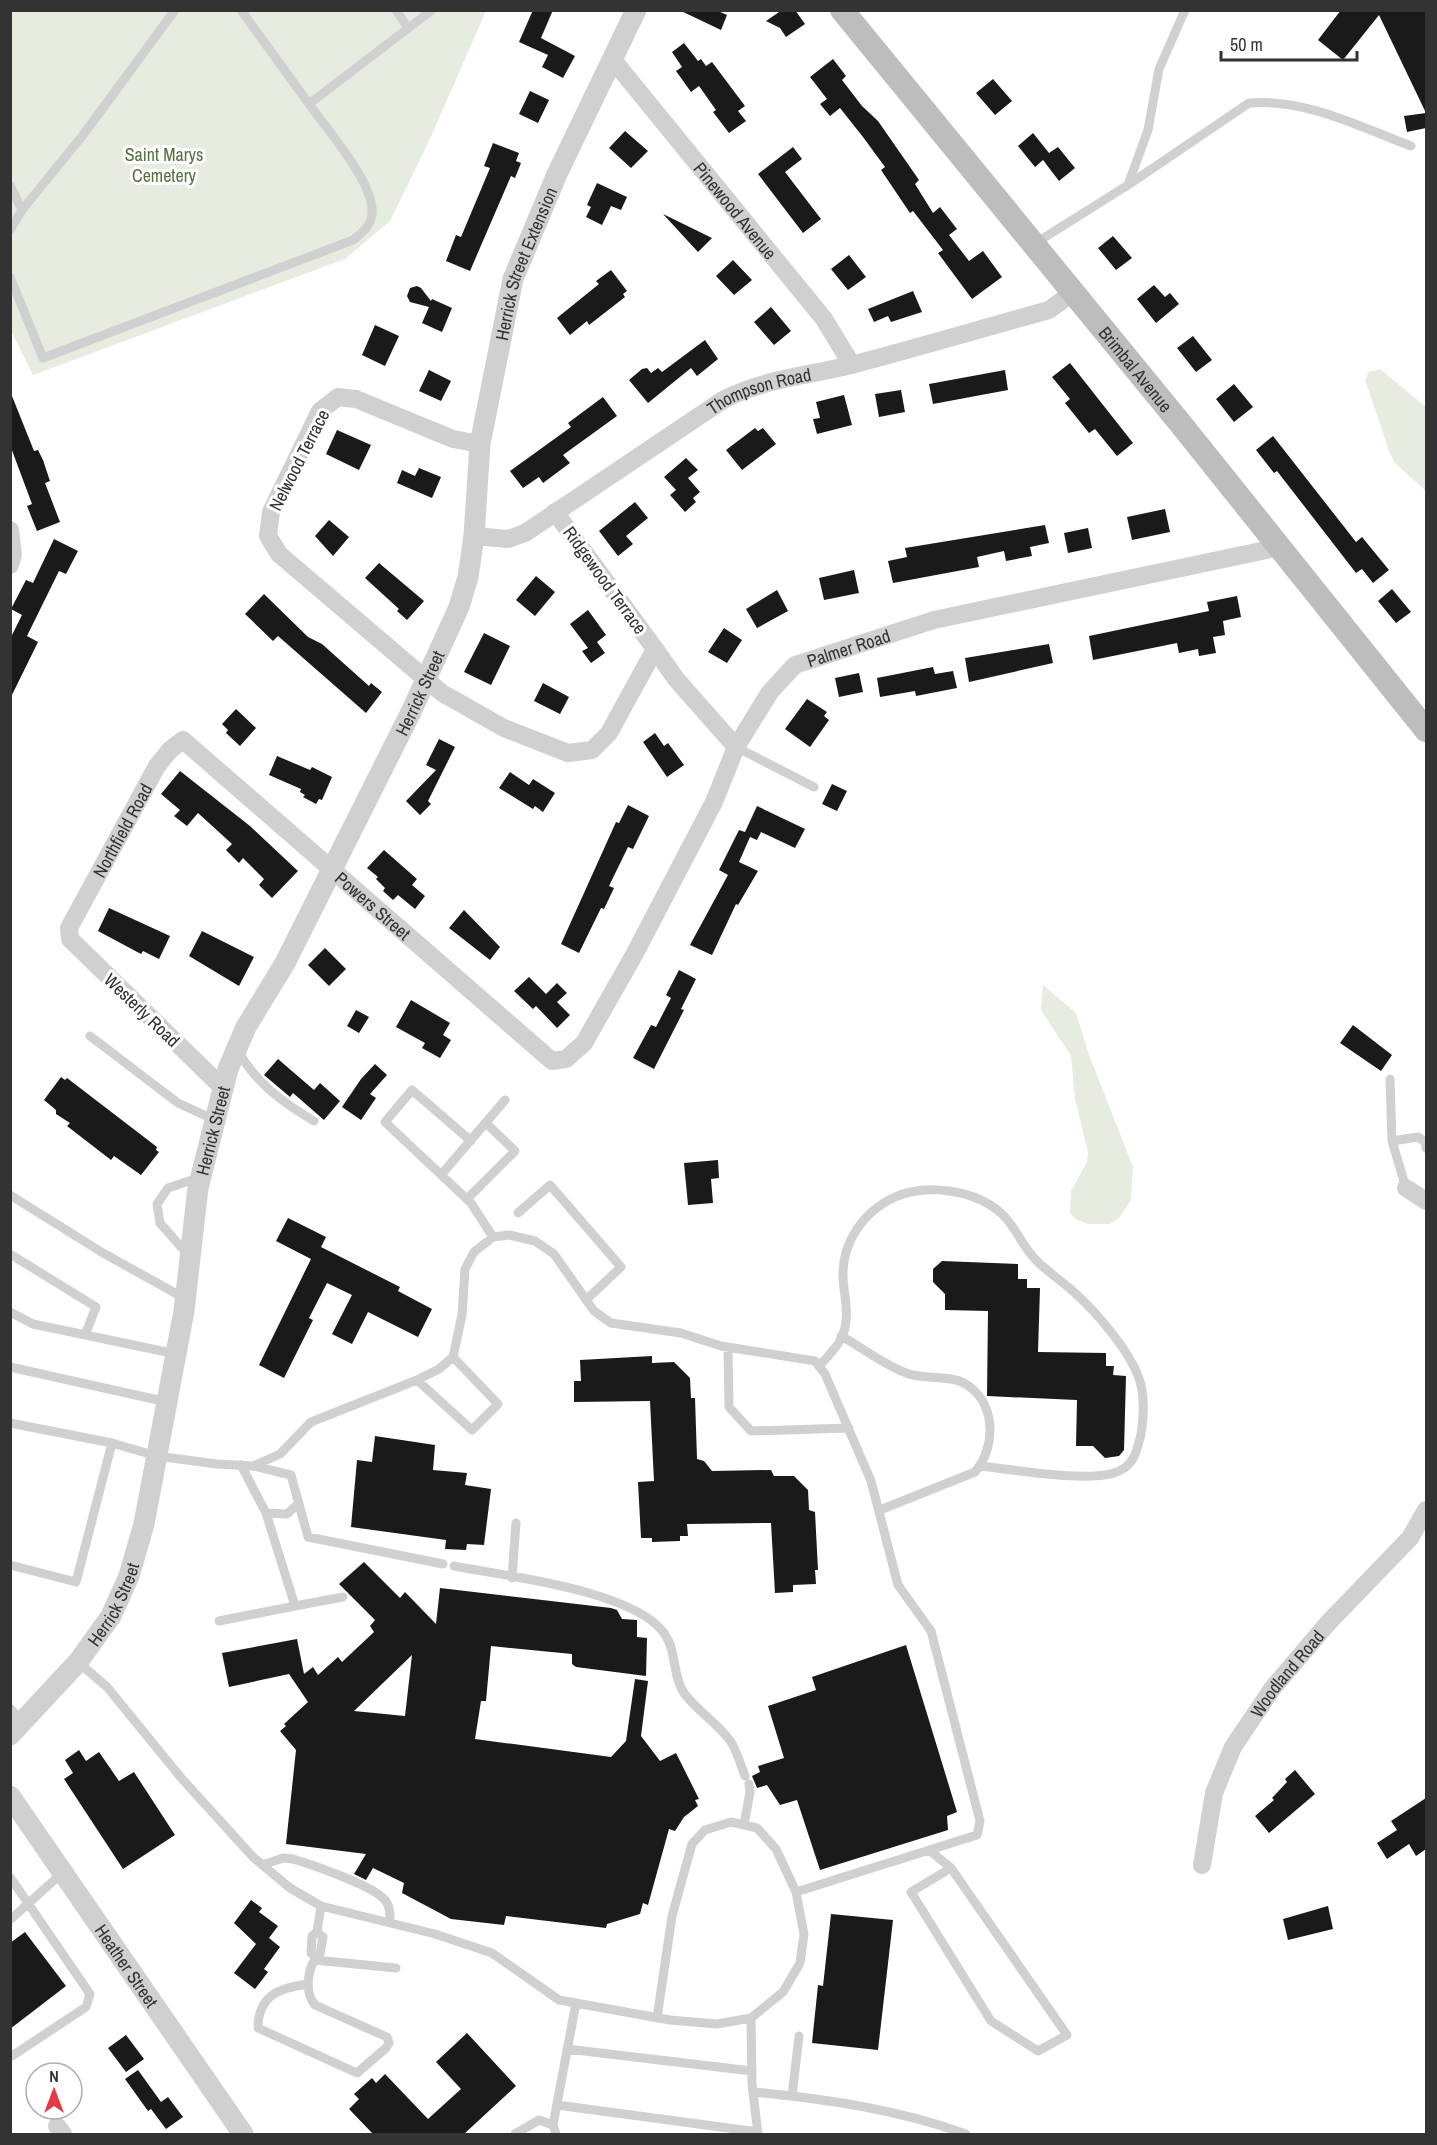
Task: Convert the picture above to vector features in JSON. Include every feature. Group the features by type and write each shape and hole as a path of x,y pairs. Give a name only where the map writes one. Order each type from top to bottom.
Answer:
{"main road":[{"name":"Brimbal Avenue","path":"842,10 1280,546 1426,730"}],"street":[{"name":"Herrick Street Extension","path":"474,536 480,444 513,279 553,184 636,10"},
{"name":"Pinewood Avenue","path":"613,60 824,319 852,365"},
{"name":"Thompson Road","path":"474,536 515,537 723,400 748,387 782,377 852,365 1049,310 1072,293"},
{"name":"Nelwood Terrace","path":"426,680 279,554 268,536 268,521 320,411 338,397 356,399 453,439 480,444"},
{"name":"Ridgewood Terrace","path":"555,512 676,679 736,747"},
{"path":"10,530 13,555 10,565"},
{"name":"Herrick Street","path":"15,1722 78,1662 111,1616 129,1576 144,1524 158,1456 186,1299 200,1177 223,1088 246,1027 285,963 426,680 465,592 474,536"},
{"name":"Palmer Road","path":"566,1059 584,1043 634,955 714,802 736,747 770,692 795,665 934,620 1280,546"},
{"name":"Ridgewood Terrace","path":"426,680 442,693 504,728 558,751 581,753 600,744 609,733 655,649"},
{"name":"Powers Street","path":"183,740 552,1061 566,1059"},
{"name":"Northfield Road","path":"69,928 157,766 170,750 183,740"},
{"name":"Westerly Road","path":"69,928 70,939 77,948 223,1088"},
{"path":"1406,1188 1426,1199"},
{"name":"Woodland Road","path":"1202,1865 1215,1793 1233,1747 1272,1689 1328,1623 1410,1538 1426,1510"},
{"name":"Heather Street","path":"10,1796 243,2134"}],"lane":[{"path":"10,230 22,210 83,135 175,10"},
{"path":"10,277 43,358 353,240 367,229 372,216 372,200 360,177 241,10"},
{"path":"396,10 408,28"},
{"path":"309,104 432,10"},
{"path":"1128,185 1148,130 1159,69 1185,10"},
{"path":"1034,244 1250,104 1270,101 1314,110 1411,146"},
{"path":"10,185 22,210"},
{"path":"736,747 814,787"},
{"path":"90,1036 178,1104 214,1120"},
{"path":"237,1049 251,1074 283,1103 314,1121"},
{"path":"1390,1079 1392,1141 1406,1188"},
{"path":"471,1141 412,1090 385,1122 467,1199 493,1237"},
{"path":"441,1175 505,1100"},
{"path":"467,1199 515,1151 486,1123"},
{"path":"1392,1141 1418,1137 1425,1142 1426,1148"},
{"path":"190,1257 160,1224 157,1204 168,1188 200,1177"},
{"path":"518,1213 550,1185 621,1267 586,1300"},
{"path":"819,1366 837,1347 846,1322 843,1274 846,1248 858,1227 875,1210 896,1197 927,1190 954,1191 982,1200 1003,1214 1036,1260 1078,1295 1126,1353 1139,1377 1142,1396 1142,1427 1135,1457 1119,1471 1093,1477 980,1466"},
{"path":"10,1195 103,1253 186,1299"},
{"path":"253,1466 280,1454 311,1422 417,1380 439,1369 453,1357 462,1315 465,1269 474,1252 493,1237 509,1235 535,1241 554,1254 594,1311 612,1323 681,1333 728,1347 815,1361 849,1428 880,1510 898,1585 931,1631 980,1821 977,1835 796,1892"},
{"path":"10,1254 96,1307 85,1335"},
{"path":"10,1312 33,1324 176,1354"},
{"path":"841,1336 905,1373 928,1379 963,1382 976,1393 990,1414 990,1440 980,1466 975,1472 880,1510"},
{"path":"728,1347 729,1407 751,1431 849,1428"},
{"path":"417,1380 472,1430 498,1404 453,1357"},
{"path":"10,1366 167,1402"},
{"path":"10,1423 112,1443 158,1456 253,1466 291,1475 308,1538 443,1564"},
{"path":"10,1565 76,1582 112,1443"},
{"path":"242,1465 266,1513 295,1606"},
{"path":"266,1513 287,1514 299,1503"},
{"path":"512,1578 516,1523"},
{"path":"454,1566 587,1592 614,1600 663,1631 673,1649 679,1685 732,1743 750,1792 744,1825"},
{"path":"219,1621 343,1597"},
{"path":"78,1662 107,1688 183,1780 262,1865 290,1888 321,1906 390,1921 492,1953 559,2000 657,2018 717,2024 751,2018 783,1992 800,1963 804,1934 796,1892 776,1849 757,1828 731,1822 705,1830 692,1844 672,1916 657,2018"},
{"path":"929,1850 951,1868 1067,2035 1038,2051 991,2021 910,1892 951,1868"},
{"path":"262,1865 283,1858 293,1859 372,1890 385,1899 390,1909 390,1921"},
{"path":"10,1920 62,1873"},
{"path":"10,1876 90,1994 86,2007 12,2056"},
{"path":"307,1984 284,1988 272,1994 258,2017 258,2028 357,2073 389,2043 387,2037 315,2005 309,1998 307,1984 315,1959 320,1954 322,1937 317,1932 321,1906"},
{"path":"315,1959 396,1968"},
{"path":"515,2134 539,2120 555,2130 557,2105 576,2003"},
{"path":"557,2105 758,2133 753,2092 751,2018"},
{"path":"792,2096 798,2036"},
{"path":"567,2049 752,2071"},
{"path":"753,2092 905,2114 966,2134"}],"green space":[{"name":"Saint Marys Cemetery","path":"11,11 486,11 429,141 390,221 345,259 33,375 11,331"},
{"path":"1380,369 1426,407 1426,491 1395,463 1390,454 1365,380 1369,372"},
{"path":"1043,985 1076,1013 1089,1055 1133,1167 1131,1200 1119,1218 1110,1224 1088,1224 1077,1220 1070,1213 1071,1191 1087,1162 1088,1152 1075,1099 1071,1056 1041,1010"}],"building":[{"path":"533,10 553,10 541,38 575,56 563,78 542,67 548,55 519,42"},
{"path":"679,10 716,10 727,15 721,30"},
{"path":"782,10 795,10 805,24 786,37 780,28 766,21"},
{"path":"1341,10 1426,10 1426,113 1379,15 1343,60 1318,40"},
{"path":"684,43 698,61 701,59 706,66 712,62 745,106 738,111 746,121 729,133 713,112 716,110 699,86 691,92 676,71 682,67 672,52"},
{"path":"833,59 846,76 842,80 862,106 878,121 919,180 915,184 933,213 940,207 957,229 949,235 969,261 983,251 1002,277 972,299 938,253 943,250 913,211 910,213 881,170 885,167 863,137 840,108 830,116 820,104 827,99 810,77"},
{"path":"993,79 1012,101 995,115 976,93"},
{"path":"530,91 549,100 538,123 519,114"},
{"path":"1426,113 1426,128 1407,132 1404,116"},
{"path":"625,131 648,151 631,168 609,148"},
{"path":"1033,133 1049,153 1058,147 1075,168 1059,181 1043,160 1035,167 1018,146"},
{"path":"493,143 519,153 516,161 521,163 515,178 511,176 470,271 446,261 456,235 461,237 490,168 484,166"},
{"path":"793,147 802,159 785,172 821,219 803,233 758,174"},
{"path":"597,183 627,197 621,210 611,206 602,225 586,217 591,207 587,205"},
{"path":"663,214 712,238 698,252"},
{"path":"1113,236 1132,258 1116,270 1098,248"},
{"path":"849,255 866,277 848,290 831,269"},
{"path":"733,260 752,280 734,295 716,276"},
{"path":"611,270 627,291 623,294 625,297 589,325 587,321 570,335 557,318 599,284 596,281"},
{"path":"1154,285 1165,297 1170,293 1179,304 1156,323 1137,299"},
{"path":"417,286 431,301 432,299 452,308 442,332 422,323 429,307 410,302 407,296 410,288"},
{"path":"913,291 922,312 891,322 888,316 874,322 868,309"},
{"path":"771,307 791,331 774,345 754,322"},
{"path":"375,325 399,336 385,366 362,355"},
{"path":"1193,336 1212,360 1196,372 1177,348"},
{"path":"705,340 718,359 697,376 691,368 648,403 629,380 642,369 647,368 651,373 658,368 662,372"},
{"path":"1070,363 1133,443 1117,456 1095,429 1089,433 1065,403 1070,399 1052,377"},
{"path":"429,370 451,381 441,401 419,391"},
{"path":"1005,370 1008,390 933,404 929,384"},
{"path":"1234,384 1253,407 1234,422 1216,399"},
{"path":"901,390 905,412 879,417 875,394"},
{"path":"10,391 34,451 38,450 43,460 50,481 45,483 60,522 37,531 27,506 32,504 10,445"},
{"path":"844,395 852,425 817,434 813,419 820,418 816,402"},
{"path":"603,397 617,416 563,455 570,463 543,483 539,477 523,488 510,471 571,427 568,423"},
{"path":"755,428 758,431 763,428 776,444 742,470 726,450"},
{"path":"337,430 371,445 359,470 326,454"},
{"path":"1273,436 1356,542 1362,537 1389,570 1373,583 1362,569 1356,573 1277,471 1274,473 1256,450"},
{"path":"686,458 698,470 688,478 700,492 693,498 696,502 685,512 670,495 676,490 664,477"},
{"path":"419,468 441,477 432,498 397,483 402,470 415,476"},
{"path":"635,502 648,518 626,536 633,544 618,556 599,531"},
{"path":"1165,509 1170,532 1132,540 1127,517"},
{"path":"329,520 349,537 333,556 315,536"},
{"path":"1045,525 1049,543 1030,547 1032,556 1006,561 1004,551 977,557 979,567 893,583 888,561 907,557 905,548"},
{"path":"1088,528 1092,548 1068,553 1064,533"},
{"path":"54,539 78,551 66,574 59,571 27,636 38,642 10,699 10,639 22,615 11,609 26,580 33,583"},
{"path":"379,563 424,601 407,620 397,611 399,609 365,578"},
{"path":"854,570 859,593 824,600 819,578"},
{"path":"536,576 555,592 535,616 516,600"},
{"path":"1392,589 1411,612 1396,623 1378,601"},
{"path":"777,590 788,611 757,628 746,609"},
{"path":"264,594 308,637 322,644 369,686 371,683 382,692 366,713 278,636 273,641 245,614"},
{"path":"1237,596 1241,617 1223,621 1225,635 1213,637 1216,653 1199,656 1198,649 1179,653 1177,643 1093,660 1089,636 1209,611 1207,602"},
{"path":"588,610 606,635 597,642 605,653 591,663 582,651 588,648 570,624"},
{"path":"724,628 742,640 727,663 708,652"},
{"path":"484,633 510,646 491,685 464,672"},
{"path":"1049,644 1053,663 969,682 965,658"},
{"path":"933,667 935,674 953,671 957,688 916,696 915,691 880,697 877,678"},
{"path":"859,673 863,692 839,697 835,678"},
{"path":"543,683 569,697 560,714 534,701"},
{"path":"807,699 827,712 824,716 829,720 810,747 785,729"},
{"path":"236,709 256,728 240,746 226,733 228,730 222,724"},
{"path":"655,733 664,746 668,743 684,765 667,777 643,742"},
{"path":"439,739 455,747 428,801 431,804 420,815 406,801 436,770 426,765"},
{"path":"277,756 310,770 312,767 332,777 322,800 319,799 316,804 303,797 305,795 300,792 301,789 269,775"},
{"path":"180,771 250,826 298,871 272,898 259,885 264,879 243,858 239,863 226,850 232,844 198,813 187,826 174,816 180,810 161,794"},
{"path":"510,772 529,785 533,779 555,793 543,812 535,806 533,809 499,788"},
{"path":"832,784 847,791 837,811 822,804"},
{"path":"628,805 649,816 633,849 628,847 609,886 614,888 604,909 601,908 579,953 561,944 616,822 619,823"},
{"path":"757,806 805,829 795,848 761,832 757,840 750,837 739,862 758,871 738,905 736,904 712,955 690,945 728,875 719,870 739,830 745,832"},
{"path":"384,850 417,879 412,885 425,896 415,909 398,895 393,900 383,891 385,888 376,879 378,877 367,868"},
{"path":"109,908 170,936 159,959 143,951 141,954 98,931"},
{"path":"464,910 500,947 490,960 449,928"},
{"path":"202,931 254,957 239,986 189,956"},
{"path":"325,948 346,969 329,986 308,965"},
{"path":"679,970 696,979 681,1009 684,1010 654,1069 633,1058 651,1025 656,1027 671,998 666,995"},
{"path":"529,977 546,994 557,983 567,993 557,1002 570,1015 557,1028 536,1006 533,1009 514,991"},
{"path":"411,1000 450,1023 443,1035 451,1040 440,1058 422,1048 425,1043 396,1027"},
{"path":"356,1010 369,1017 359,1033 347,1026"},
{"path":"1353,1025 1392,1055 1381,1071 1340,1043"},
{"path":"278,1059 314,1090 320,1083 340,1101 324,1120 293,1093 290,1097 264,1075"},
{"path":"375,1064 387,1075 370,1094 376,1098 361,1120 342,1107 361,1079"},
{"path":"61,1077 65,1080 67,1078 157,1147 156,1150 159,1152 141,1175 114,1156 111,1160 67,1126 70,1123 56,1114 56,1110 44,1100"},
{"path":"718,1160 719,1178 711,1179 713,1203 688,1205 684,1163"},
{"path":"288,1218 326,1237 321,1247 400,1287 398,1291 432,1309 418,1337 368,1312 352,1344 332,1334 352,1295 327,1283 309,1318 313,1320 284,1378 259,1365 311,1259 276,1241"},
{"path":"942,1261 1018,1264 1018,1279 1027,1279 1027,1288 1040,1288 1038,1352 1106,1353 1106,1366 1114,1366 1113,1375 1126,1376 1124,1450 1119,1456 1105,1458 1093,1446 1076,1446 1077,1400 987,1396 988,1311 945,1310 945,1294 933,1282 933,1269"},
{"path":"652,1356 652,1363 674,1362 690,1378 691,1398 695,1398 697,1459 704,1461 712,1471 771,1470 774,1476 794,1476 808,1490 809,1510 815,1512 818,1570 815,1570 816,1584 793,1585 793,1592 775,1593 771,1523 687,1524 688,1536 680,1536 680,1541 652,1542 652,1538 641,1538 638,1482 654,1481 650,1401 574,1402 574,1381 581,1381 580,1360"},
{"path":"375,1436 435,1445 433,1470 467,1473 465,1485 491,1489 484,1545 467,1544 466,1550 445,1549 446,1540 351,1527 357,1460 372,1462"},
{"path":"364,1562 400,1598 405,1592 436,1624 440,1588 611,1608 617,1610 622,1619 637,1620 637,1637 647,1638 646,1676 576,1667 572,1664 572,1654 491,1646 486,1701 481,1701 475,1739 611,1757 626,1741 635,1679 648,1681 641,1736 660,1761 676,1753 699,1799 695,1800 698,1806 684,1817 675,1831 669,1829 648,1905 643,1903 640,1914 607,1924 606,1928 506,1916 504,1925 451,1919 402,1893 404,1883 373,1868 366,1880 354,1874 366,1854 286,1844 296,1750 280,1731 286,1726 284,1724 308,1702 289,1674 229,1687 222,1653 297,1639 304,1674 313,1667 318,1675 338,1657 342,1662 374,1632 370,1626 375,1620 339,1584","holes":["412,1655 405,1716 354,1711"]},
{"path":"906,1645 957,1812 947,1816 948,1830 820,1870 797,1800 780,1805 767,1785 757,1788 752,1776 760,1772 758,1766 784,1758 768,1706 816,1690 812,1677"},
{"path":"79,1750 86,1761 99,1752 119,1781 134,1772 175,1835 123,1869 64,1779 73,1773 65,1760"},
{"path":"1295,1770 1315,1794 1269,1833 1255,1816 1274,1800 1272,1798 1287,1782 1285,1779"},
{"path":"1426,1798 1426,1849 1416,1856 1409,1844 1387,1859 1377,1843 1397,1830 1391,1821"},
{"path":"251,1900 262,1908 259,1912 278,1926 269,1938 280,1947 264,1969 268,1972 255,1989 234,1973 256,1944 234,1923"},
{"path":"1328,1906 1333,1929 1288,1940 1283,1919"},
{"path":"831,1914 893,1920 878,2050 812,2043 818,1985 823,1986"},
{"path":"25,1932 66,1986 10,2029 10,1943"},
{"path":"467,2033 516,2086 464,2134 373,2134 349,2109 359,2099 354,2094 372,2078 376,2083 385,2074 428,2119 461,2089 436,2062"},
{"path":"126,2035 144,2059 126,2072 108,2048"},
{"path":"138,2070 161,2102 148,2111 125,2079"},
{"path":"168,2097 183,2117 166,2129 151,2109"}]}
